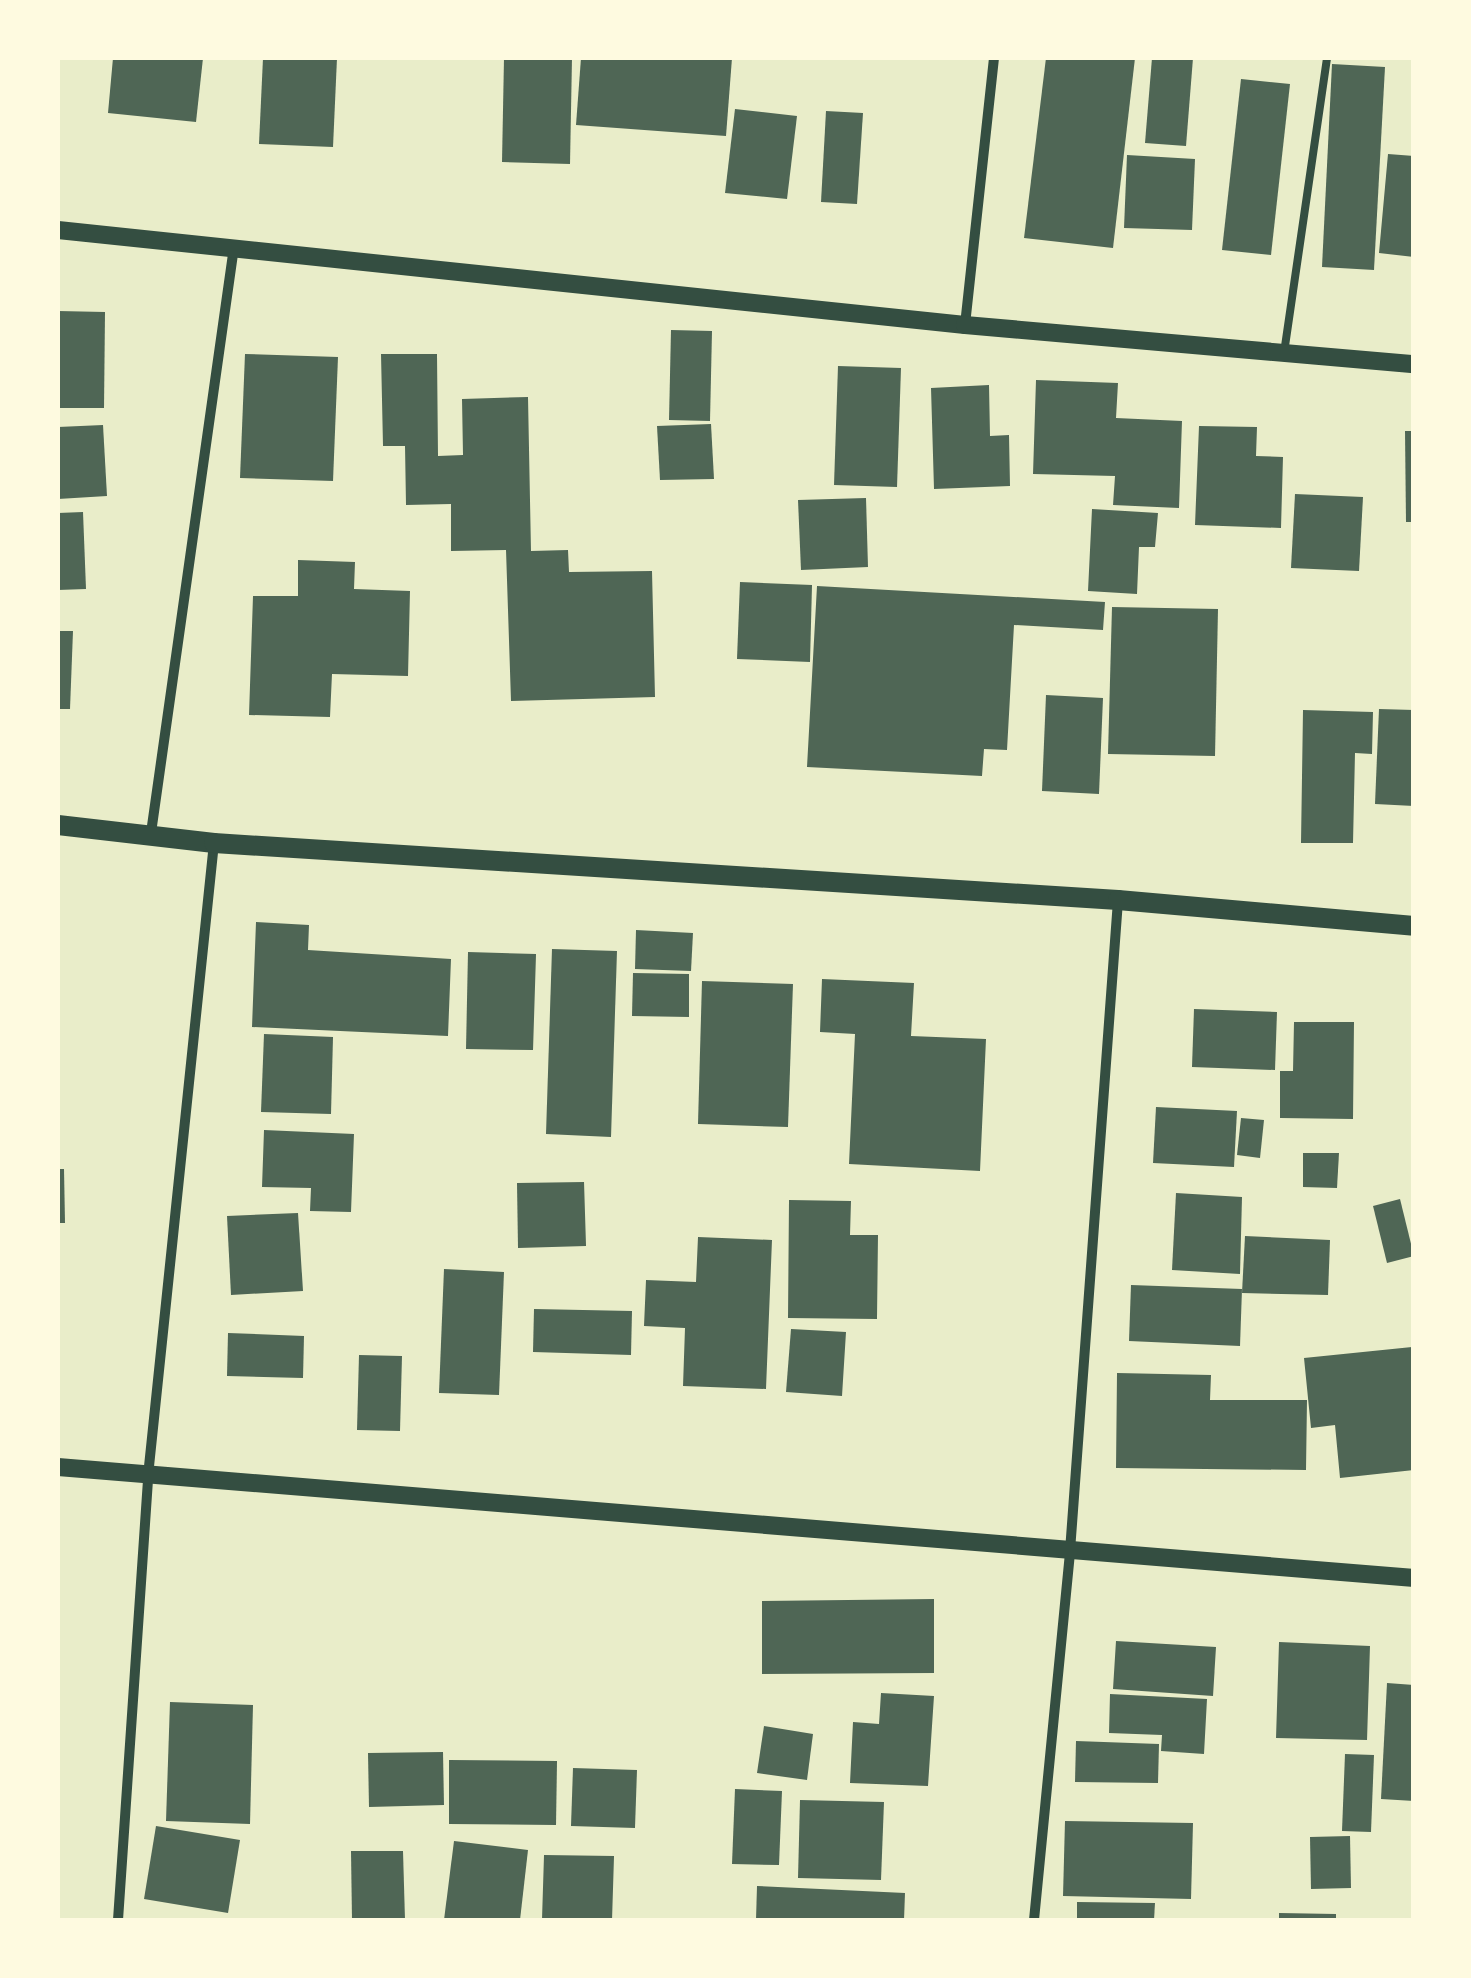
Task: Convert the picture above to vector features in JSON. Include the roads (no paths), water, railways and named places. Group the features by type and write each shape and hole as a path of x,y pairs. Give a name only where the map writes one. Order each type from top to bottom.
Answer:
{"main road":[{"path":"58,825 214,842 1118,900 1414,926"}],"street":[{"path":"965,325 994,58"},
{"path":"58,230 965,325 1414,364"},
{"path":"150,833 234,248"},
{"path":"118,1920 148,1476 214,842"},
{"path":"1034,1920 1070,1551 1118,900"},
{"path":"58,1466 1414,1578"}],"lane":[{"path":"1284,353 1327,58"}]}
